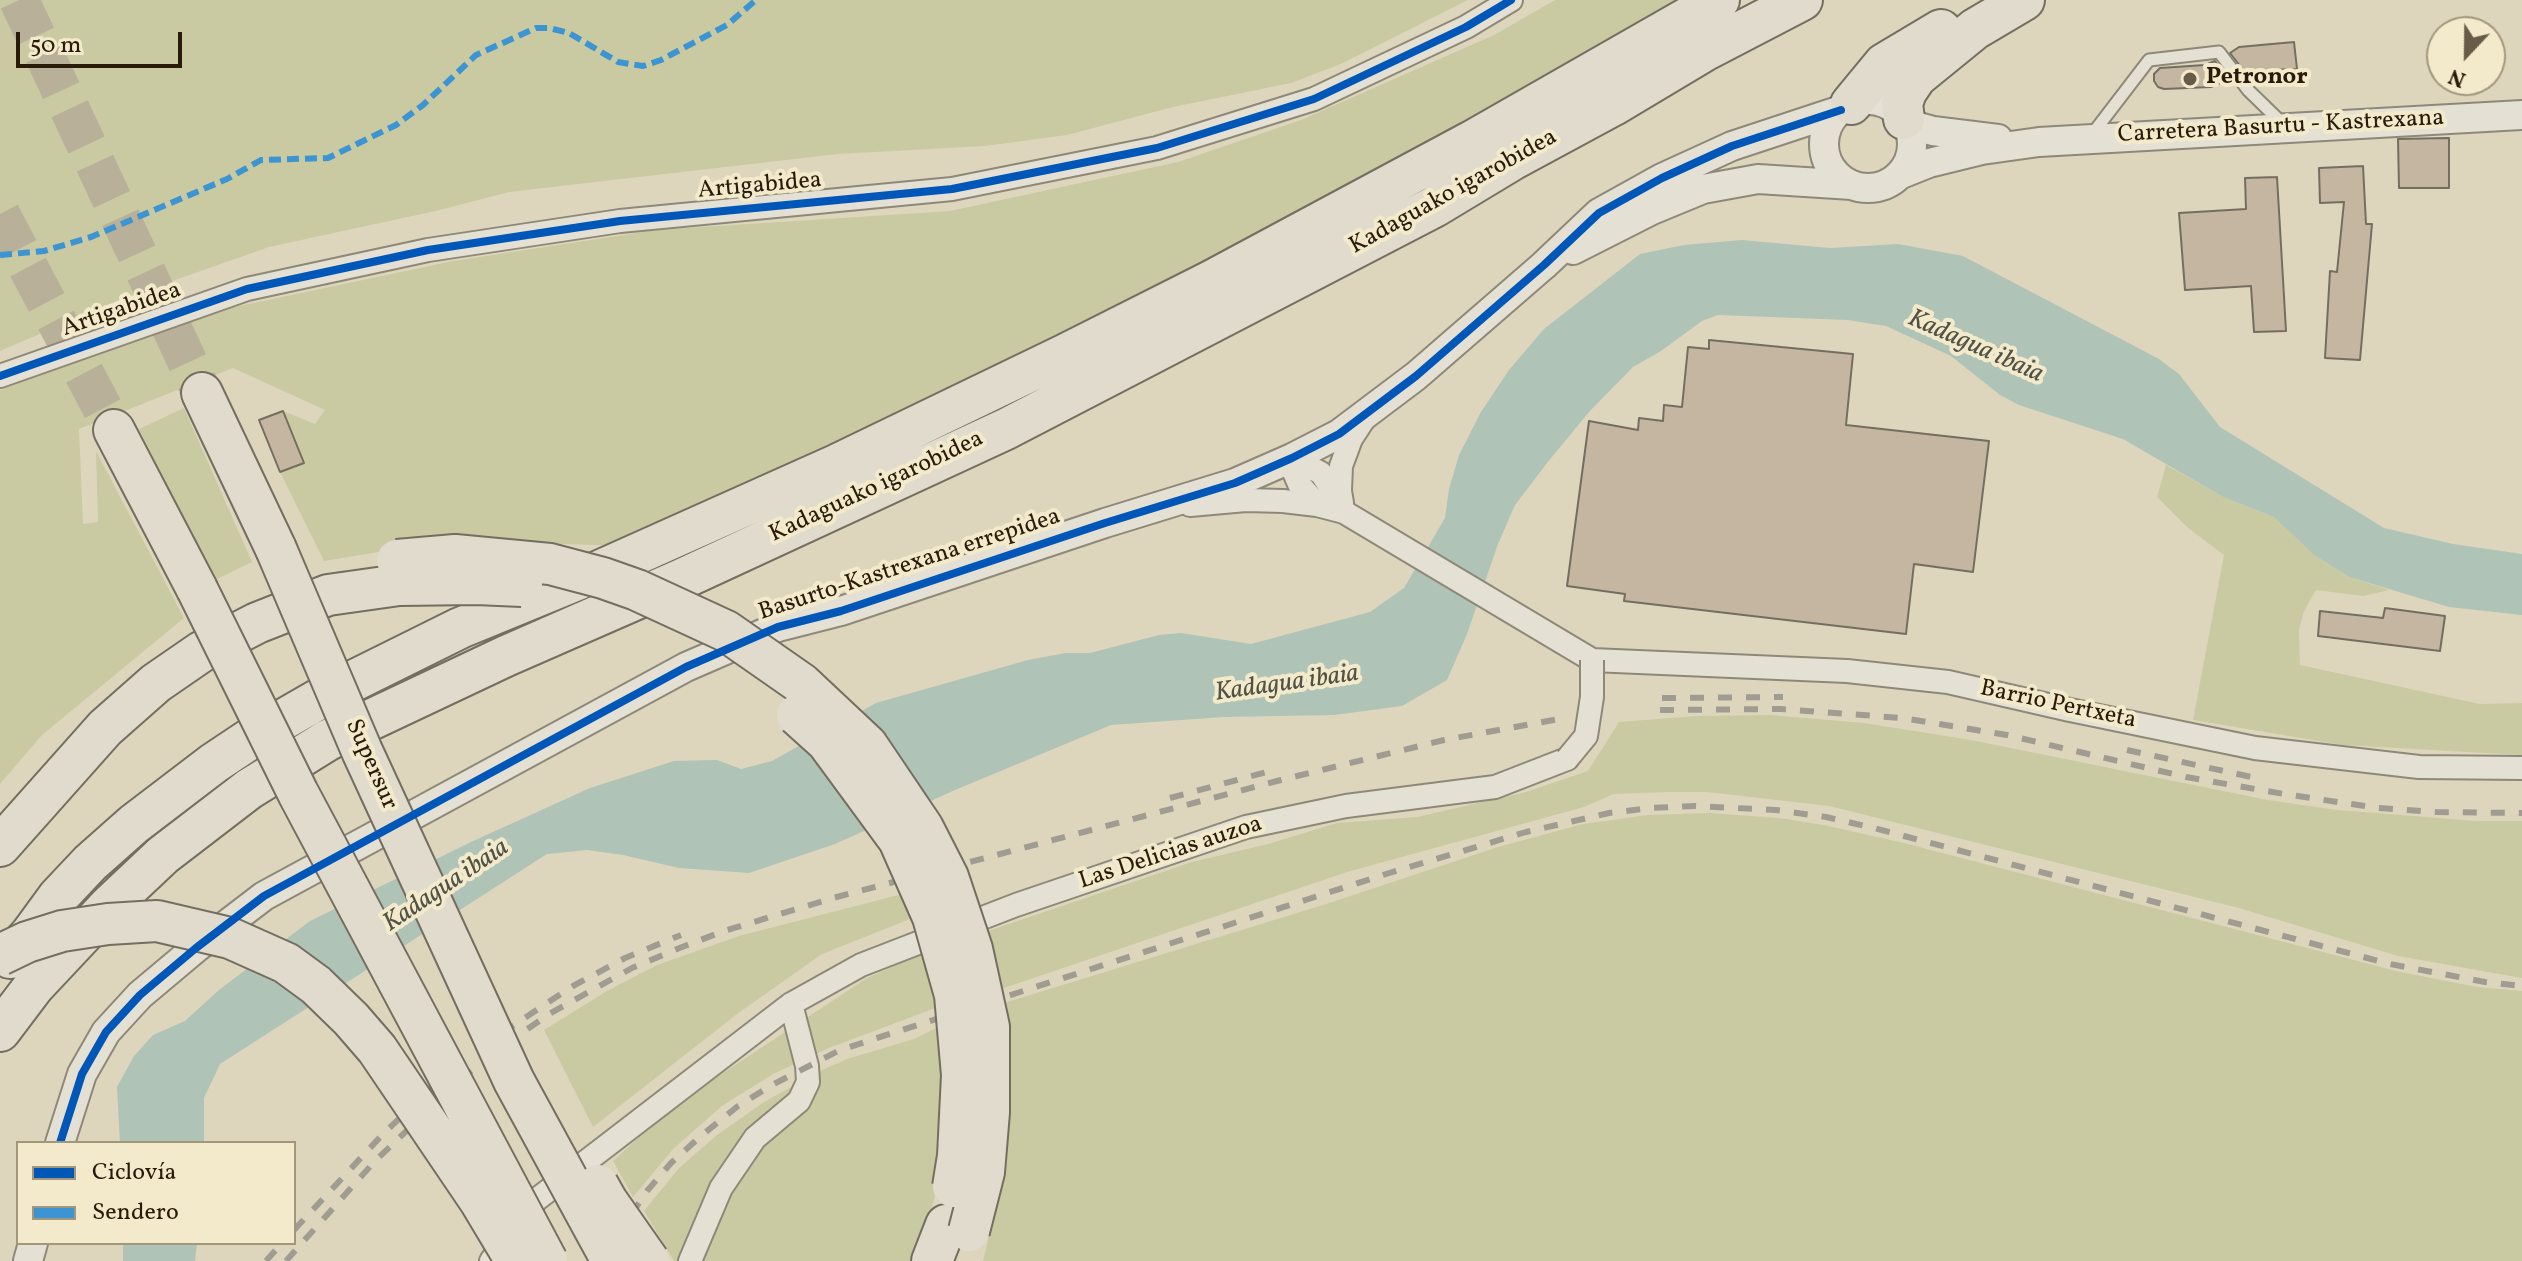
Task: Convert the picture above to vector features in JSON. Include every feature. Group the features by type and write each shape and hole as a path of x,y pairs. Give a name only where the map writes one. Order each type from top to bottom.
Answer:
{"highway":[{"name":"Kadaguako igarobidea","path":"0,969 58,897 134,824 253,737 333,691 460,628 599,571 836,465 1078,348 1211,281 1472,141 1719,0"},
{"name":"Kadaguako igarobidea","path":"0,1031 34,986 110,905 163,855 249,789 328,740 1006,429 1434,207 1704,51 1802,0"},
{"path":"1846,107 1884,64 1993,0"},
{"path":"1906,122 1902,104 1916,77 1975,29 2024,0"},
{"name":"Supersur","path":"202,393 276,549 362,751 514,1081 612,1261"},
{"path":"114,430 298,793 547,1261"},
{"path":"0,846 17,802 156,683 201,652 257,623 328,595 398,572 476,584 524,586 587,600 639,617 729,662 783,702 827,742 899,840 933,917 955,995 962,1075 953,1244"},
{"path":"0,955 62,931 157,921 230,938 286,963 316,985 377,1049 472,1189 516,1261"},
{"path":"448,933 508,1013 607,1201 649,1261"}],"street":[{"name":"Artigabidea","path":"0,376 247,289 428,250 620,221 952,189 1157,148 1314,99 1466,27 1511,0"},
{"path":"1864,101 1877,101 1889,106 1906,122 1933,131 2039,142 1982,150 1929,163 1879,187 1865,188 1840,178 1826,154 1827,129 1846,107 1864,101"},
{"name":"Basurto-Kastrexana errepidea","path":"61,1141 82,1074 106,1032 140,995 264,896 686,667 778,627 856,606 1235,483 1292,458 1339,434 1416,376 1599,213 1662,178 1732,146 1846,107"},
{"name":"Carretera Basurtu - Kastrexana","path":"2039,142 2522,115"},
{"path":"1899,175 1909,160 1912,147 1906,122"},
{"name":"Basurto-Kastrexana errepidea","path":"1544,265 1652,210 1703,189 1758,179 1852,185"},
{"path":"1344,510 1340,491 1341,466 1351,439 1369,412"},
{"path":"1292,458 1321,473 1344,510"},
{"path":"1292,458 1299,484 1317,505"},
{"path":"1151,509 1246,500 1344,510 1592,660"},
{"name":"Barrio Pertxeta","path":"1592,660 1847,671 1948,682 2255,748 2419,767 2522,768"},
{"name":"Las Delicias auzoa","path":"491,1261 536,1200 791,1004 861,965 1016,905 1246,827 1346,806 1495,787 1567,759 1586,736 1592,697 1592,660"},
{"path":"690,1261 721,1188 755,1138 799,1101 808,1082 807,1066 791,1004"}],"lane":[{"path":"2089,139 2149,60 2219,52 2248,90 2288,129"}],"green space":[{"path":"0,0 1468,0 1341,64 1291,83 1173,107 1067,135 985,146 838,154 509,192 269,247 124,298 0,351"},
{"path":"1555,0 1683,0 1475,121 948,392 623,546 451,540 324,561 280,472 303,462 283,411 315,424 325,410 233,368 79,429 83,524 98,522 96,451 184,618 42,735 0,784 0,390 182,318 453,261 656,230 950,211 1178,162 1301,120 1494,35"},
{"path":"184,408 252,562 215,580 139,429"},
{"path":"2166,465 2223,497 2274,517 2314,555 2349,577 2389,590 2363,596 2316,590 2304,611 2299,630 2300,665 2480,704 2522,703 2522,755 2343,745 2193,720 2224,555 2188,528 2157,497"},
{"path":"1769,715 1864,723 1971,740 2268,800 2337,810 2476,821 2522,821 2522,978 2398,956 2239,908 1829,806 1707,792 1669,792 1614,794 1584,807 1347,872 998,990 988,931 1192,862 1337,823 1417,817 1526,792 1588,771 1619,722"},
{"path":"1709,813 1824,825 2396,971 2477,987 2522,991 2522,1261 983,1261 997,1202 1004,1003 1323,905 1498,847 1583,824 1648,815"},
{"path":"906,893 915,917 822,954 737,1014 593,1127 544,1030 657,965 739,936"},
{"path":"925,952 938,1007 829,1048 773,1074 722,1106 674,1148 633,1197 613,1161 673,1106 867,978"},
{"path":"942,1025 948,1089 938,1184 926,1229 913,1261 674,1261 644,1211 679,1168 717,1135 764,1102 820,1071 847,1059 914,1039"}],"water":[{"name":"Kadagua ibaia","path":"1742,240 1830,248 1898,244 1963,256 2159,359 2179,374 2220,427 2384,528 2453,544 2522,554 2522,615 2449,607 2349,577 2314,555 2274,517 2223,497 2123,439 2019,405 2000,395 1951,356 1886,326 1848,320 1718,315 1702,321 1633,367 1589,412 1547,463 1515,505 1447,680 1402,706 1334,715 1223,717 1111,725 835,844 749,873 679,868 587,850 547,854 220,1064 204,1098 204,1141 120,1141 117,1087 134,1056 153,1035 185,1021 219,990 310,921 590,788 674,761 717,760 741,769 772,761 876,703 1028,660 1066,653 1090,653 1159,635 1181,633 1251,644 1370,612 1404,588 1445,518 1459,455 1481,412 1509,370 1544,329 1640,254 1684,245"},
{"path":"123,1245 197,1245 195,1261 123,1261"}],"building":[{"path":"2294,42 2297,69 2244,71 2230,53 2239,47"},
{"path":"2215,61 2229,79 2211,87 2164,89 2154,81 2154,74 2160,68 2205,65"},
{"path":"2449,138 2449,188 2399,188 2398,139"},
{"path":"2363,166 2366,224 2372,224 2360,360 2325,358 2330,271 2337,272 2344,202 2320,203 2319,168"},
{"path":"2277,177 2286,331 2254,332 2251,286 2185,290 2179,213 2246,209 2245,178"},
{"path":"1709,340 1853,354 1846,425 1989,441 1973,572 1914,564 1906,634 1624,601 1625,594 1567,586 1589,421 1638,430 1639,418 1663,421 1664,405 1682,407 1688,347 1709,349"},
{"path":"283,411 304,463 280,472 259,420"},
{"path":"2385,608 2445,616 2440,651 2318,636 2320,611 2383,618"}],"tunnel":[{"path":"19,0 202,393"},
{"path":"0,214 114,430"}],"railway":[{"path":"1662,698 1783,697"},
{"path":"1660,710 1781,709 1902,718 2007,735 2186,777 2284,794 2378,808 2522,813"},
{"path":"286,1261 375,1161 462,1078 549,1014 632,968 724,931 833,898 1281,780 1444,740 1559,719"},
{"path":"2127,750 2256,778"},
{"path":"1170,798 1274,770"},
{"path":"600,1261 647,1191 671,1163 701,1136 738,1106 840,1050 1386,874 1526,832 1609,813 1695,806 1776,810 1826,817 2390,964 2522,986"},
{"path":"502,1033 573,986 625,958 681,935"},
{"path":"296,1228 383,1134 470,1056"},
{"path":"266,1261 280,1245"}],"marked path":[{"path":"0,255 44,251 91,237 227,179 261,160 328,158 396,125 423,105 476,55 536,28 569,33 618,62 643,66 661,60 727,25 756,0"}],"cycle path":[{"path":"0,376 247,289 428,250 620,221 952,189 1157,148 1314,99 1466,27 1511,0"},
{"path":"61,1141 82,1074 106,1032 140,995 264,896 686,667 778,627 841,611 1235,483 1292,458 1339,434 1416,376 1599,213 1662,178 1732,146 1841,110"}],"place":[{"name":"Petronor","path":"2190,79"}]}
